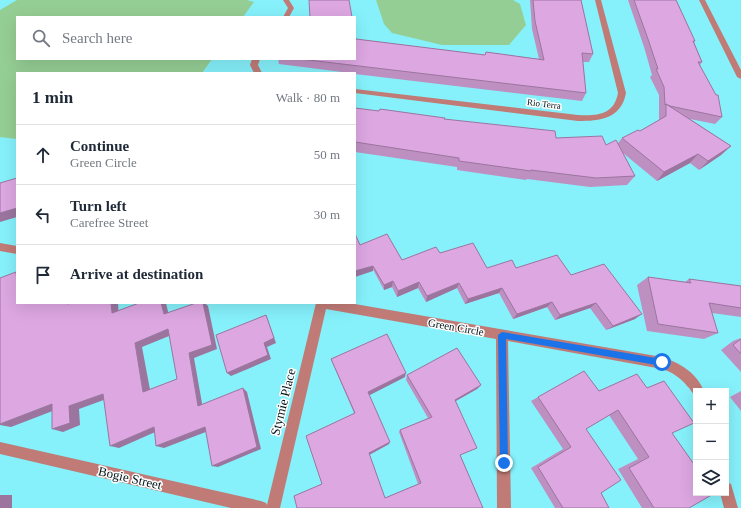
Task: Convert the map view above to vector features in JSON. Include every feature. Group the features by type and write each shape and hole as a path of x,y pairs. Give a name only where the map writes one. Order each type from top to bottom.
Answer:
{"street":[{"path":"286,0 291,8 287,16"},
{"name":"Rio Terra","path":"356,91 578,118 595,118 609,114 620,105 622,93 598,0"},
{"path":"702,0 737,63 741,77"},
{"path":"256,60 254,64 258,72"},
{"path":"0,247 16,250"},
{"name":"Stymie Place","path":"273,508 322,304"},
{"name":"Green Circle","path":"328,304 662,362 687,375 696,388"},
{"path":"502,335 504,508"},
{"name":"Bogie Street","path":"0,448 261,508"},
{"path":"728,496 731,508"}],"green space":[{"path":"17,0 247,0 254,2 244,16 16,16 16,60 211,60 203,72 16,72 16,139 0,137 0,10"},
{"path":"376,0 513,0 520,4 526,25 509,45 442,45 392,33 384,24"}],"building":[{"path":"309,0 349,0 352,16 310,16"},
{"path":"533,0 581,0 593,54 582,53 586,93 308,60 356,60 356,39 485,55 486,52 544,60 535,21"},
{"path":"634,0 676,0 695,41 693,41 702,62 698,62 716,95 718,95 722,117 665,105 664,87 656,69 658,69"},
{"path":"666,104 731,146 708,161 698,154 664,172 622,138 638,130 640,131 666,116"},
{"path":"356,108 379,111 380,109 445,118 444,119 555,131 556,138 602,136 606,145 616,140 635,176 596,178 459,161 459,158 356,142"},
{"path":"16,178 16,208 0,213 0,183"},
{"path":"387,234 402,260 436,247 440,253 473,243 487,268 512,260 516,268 557,255 571,275 604,264 642,314 613,326 596,303 560,315 552,302 517,314 502,288 468,299 459,283 427,296 419,282 398,291 393,281 384,285 373,266 356,271 356,236 360,245"},
{"path":"16,272 16,304 111,304 112,313 136,304 161,304 164,314 193,304 203,304 212,345 189,353 198,406 243,388 257,447 212,466 205,427 156,446 154,427 110,446 103,394 69,406 70,423 52,429 52,404 0,424 0,278","holes":["168,329 177,379 143,392 135,343"]},
{"path":"648,277 691,283 689,279 741,286 741,308 709,303 718,333 658,324"},
{"path":"266,315 274,338 264,343 268,355 227,373 216,335"},
{"path":"387,334 406,373 368,392 390,442 369,453 385,498 421,483 400,430 432,417 407,375 457,348 481,385 455,400 477,448 460,455 483,508 297,508 294,496 322,484 306,436 355,413 331,359"},
{"path":"741,339 741,354 733,345"},
{"path":"584,371 599,391 637,374 647,388 664,381 693,422 693,423 672,433 693,463 693,496 710,496 689,508 654,508 629,468 649,457 618,410 586,429 621,480 601,493 609,508 563,508 538,467 571,447 538,397"}],"route":[{"path":"504,463 502,335 662,362"}]}
